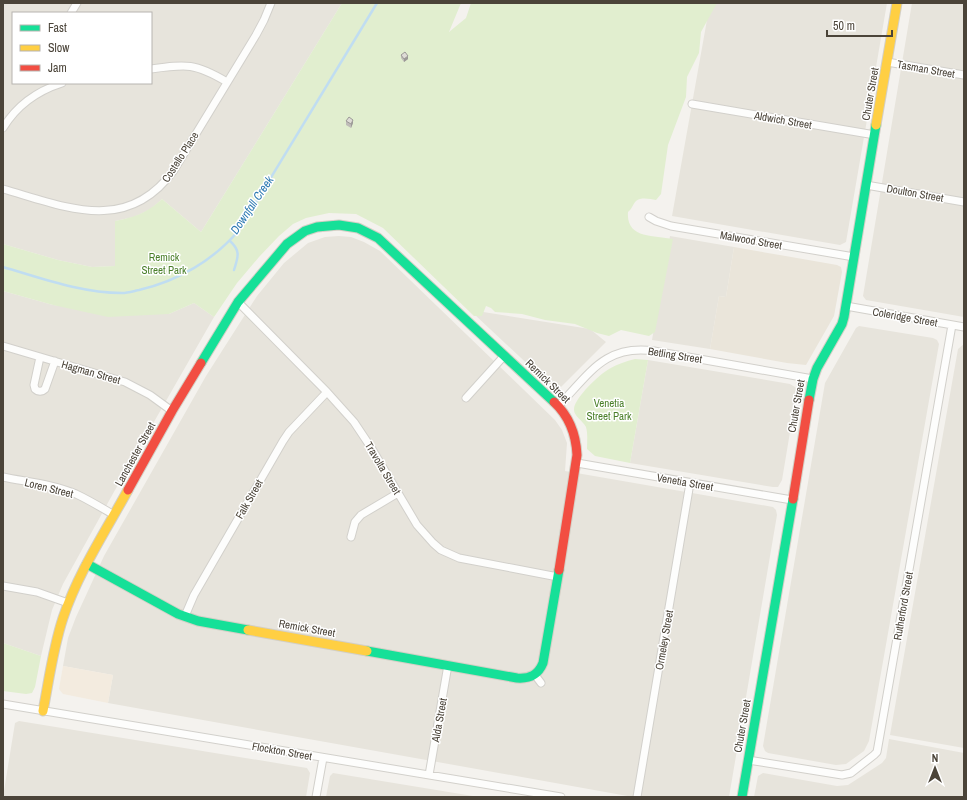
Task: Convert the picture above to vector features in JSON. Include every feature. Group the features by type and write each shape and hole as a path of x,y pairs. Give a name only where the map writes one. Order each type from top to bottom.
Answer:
{"street":[{"path":"72,12 77,3"},
{"name":"Costello Place","path":"3,189 86,211 111,211 131,205 149,196 166,181 264,20 271,3"},
{"name":"Chuter Street","path":"742,797 813,378 817,368 842,324 897,3"},
{"name":"Tasman Street","path":"887,62 964,75"},
{"path":"152,69 189,66 208,71 227,82"},
{"path":"3,128 9,118 26,101 44,90 59,84"},
{"name":"Aldwich Street","path":"692,104 874,135"},
{"name":"Doulton Street","path":"866,185 964,202"},
{"name":"Malwood Street","path":"649,217 671,226 854,257"},
{"name":"Remick Street","path":"87,564 158,604 185,616 204,622 522,678 538,679 542,665 558,577 577,463 578,446 575,432 569,420 558,406 387,246 373,235 358,228 340,225 317,228 299,234"},
{"name":"Lanchester Street","path":"44,711 57,638 68,603 87,564 172,411 238,302 279,252 299,234"},
{"name":"Travolta Street","path":"238,302 327,392 354,422 417,525 432,543 451,555 470,561 558,577"},
{"name":"Coleridge Street","path":"846,306 964,327"},
{"name":"Rutherford Street","path":"748,760 840,776 850,773 877,752 952,325"},
{"name":"Hagman Street","path":"3,346 125,382 150,395 172,411"},
{"name":"Betling Street","path":"558,406 599,363 612,355 636,349 813,378"},
{"path":"466,398 504,356"},
{"path":"40,357 34,385 34,389 38,392 42,392 45,389 55,361"},
{"name":"Falk Street","path":"185,616 194,595 283,441 289,432 327,392"},
{"name":"Venetia Street","path":"577,463 792,500"},
{"name":"Loren Street","path":"3,478 67,490 83,497 114,515"},
{"name":"Ormeley Street","path":"637,797 690,482"},
{"path":"351,537 355,522 361,515 398,493"},
{"path":"3,586 37,592 68,603"},
{"name":"Alda Street","path":"429,775 448,665"},
{"name":"Flockton Street","path":"3,706 44,711 561,797"},
{"path":"316,797 322,758"}],"shaded area":[{"path":"3,3 342,3 201,232 162,199 151,209 134,217 115,221 115,266 92,267 58,260 3,244"},
{"path":"710,3 887,3 846,242 840,245 672,216"},
{"path":"912,3 964,3 964,317 866,300 863,296"},
{"path":"670,236 734,247 726,297 719,296 710,349 652,340"},
{"path":"325,237 351,237 380,251 555,420 562,430 567,443 565,471 773,507 776,510 777,515 729,797 633,797 108,703 113,675 63,666 68,638 104,556 206,376 257,296 284,263 308,243"},
{"path":"734,247 837,265 841,267 842,272 834,316 806,365 710,349 719,296 726,297"},
{"path":"3,291 53,305 169,314 194,303 214,317 63,584 52,610 41,656 3,643"},
{"path":"477,311 590,329 606,342 561,387 552,387 474,314"},
{"path":"859,326 933,338 937,340 939,344 869,741 864,751 846,764 836,765 768,753 765,751 763,746 825,383 856,328"},
{"path":"964,344 964,748 890,735 958,349"},
{"path":"648,360 790,384 795,387 797,390 782,480 778,487 630,463"},
{"path":"63,666 113,675 108,703 63,694 59,689"},
{"path":"19,721 307,768 310,773 306,797 3,797 15,723"},
{"path":"889,739 964,753 964,797 754,797 758,776 763,773 837,786 848,785 882,763 886,758"},
{"path":"333,773 479,797 326,797 330,776"}],"green space":[{"name":"Remick Street Park","path":"342,3 461,3 449,32 466,18 471,3 717,3 701,32 699,53 687,77 686,97 668,145 661,194 656,200 640,199 636,201 628,212 629,221 636,231 650,236 673,239 655,332 649,336 621,330 609,336 575,324 545,320 522,314 495,312 486,306 482,316 474,316 383,228 356,214 329,213 306,218 293,224 259,257 237,283 214,317 194,303 169,314 108,317 53,305 3,291 3,244 58,260 92,267 115,266 115,221 140,214 151,208 162,199 201,232"},
{"name":"Venetia Street Park","path":"635,359 648,360 630,463 595,456 587,449 586,427 574,412 575,405 588,387 605,372 619,364"},
{"path":"3,643 41,656 35,687 32,693 26,694 3,691"}],"building":[{"path":"405,52 408,56 404,59 401,55"},
{"path":"349,117 353,120 351,124 346,121"}],"waterway":[{"name":"Downfall Creek","path":"3,267 76,288 122,293 139,290 168,281 207,260 239,230 377,3"},
{"path":"230,241 236,248 238,254 234,270"}],"traffic: fast":[{"path":"809,400 813,379 817,368 842,324 844,317 876,125"},
{"path":"201,363 238,302 287,244 305,231 317,227 339,225 358,228 378,238 554,402"},
{"path":"742,797 793,499"},
{"path":"87,564 178,614 198,621 248,630"},
{"path":"367,651 517,678 530,677 539,671 543,663 559,570"}],"traffic: slow":[{"path":"876,125 897,3"},
{"path":"43,711 56,641 69,601 92,553 128,490"},
{"path":"248,630 367,651"}],"traffic: jam":[{"path":"128,490 172,411 201,363"},
{"path":"793,499 809,400"},
{"path":"554,402 568,419 575,440 577,455 559,570"}]}
